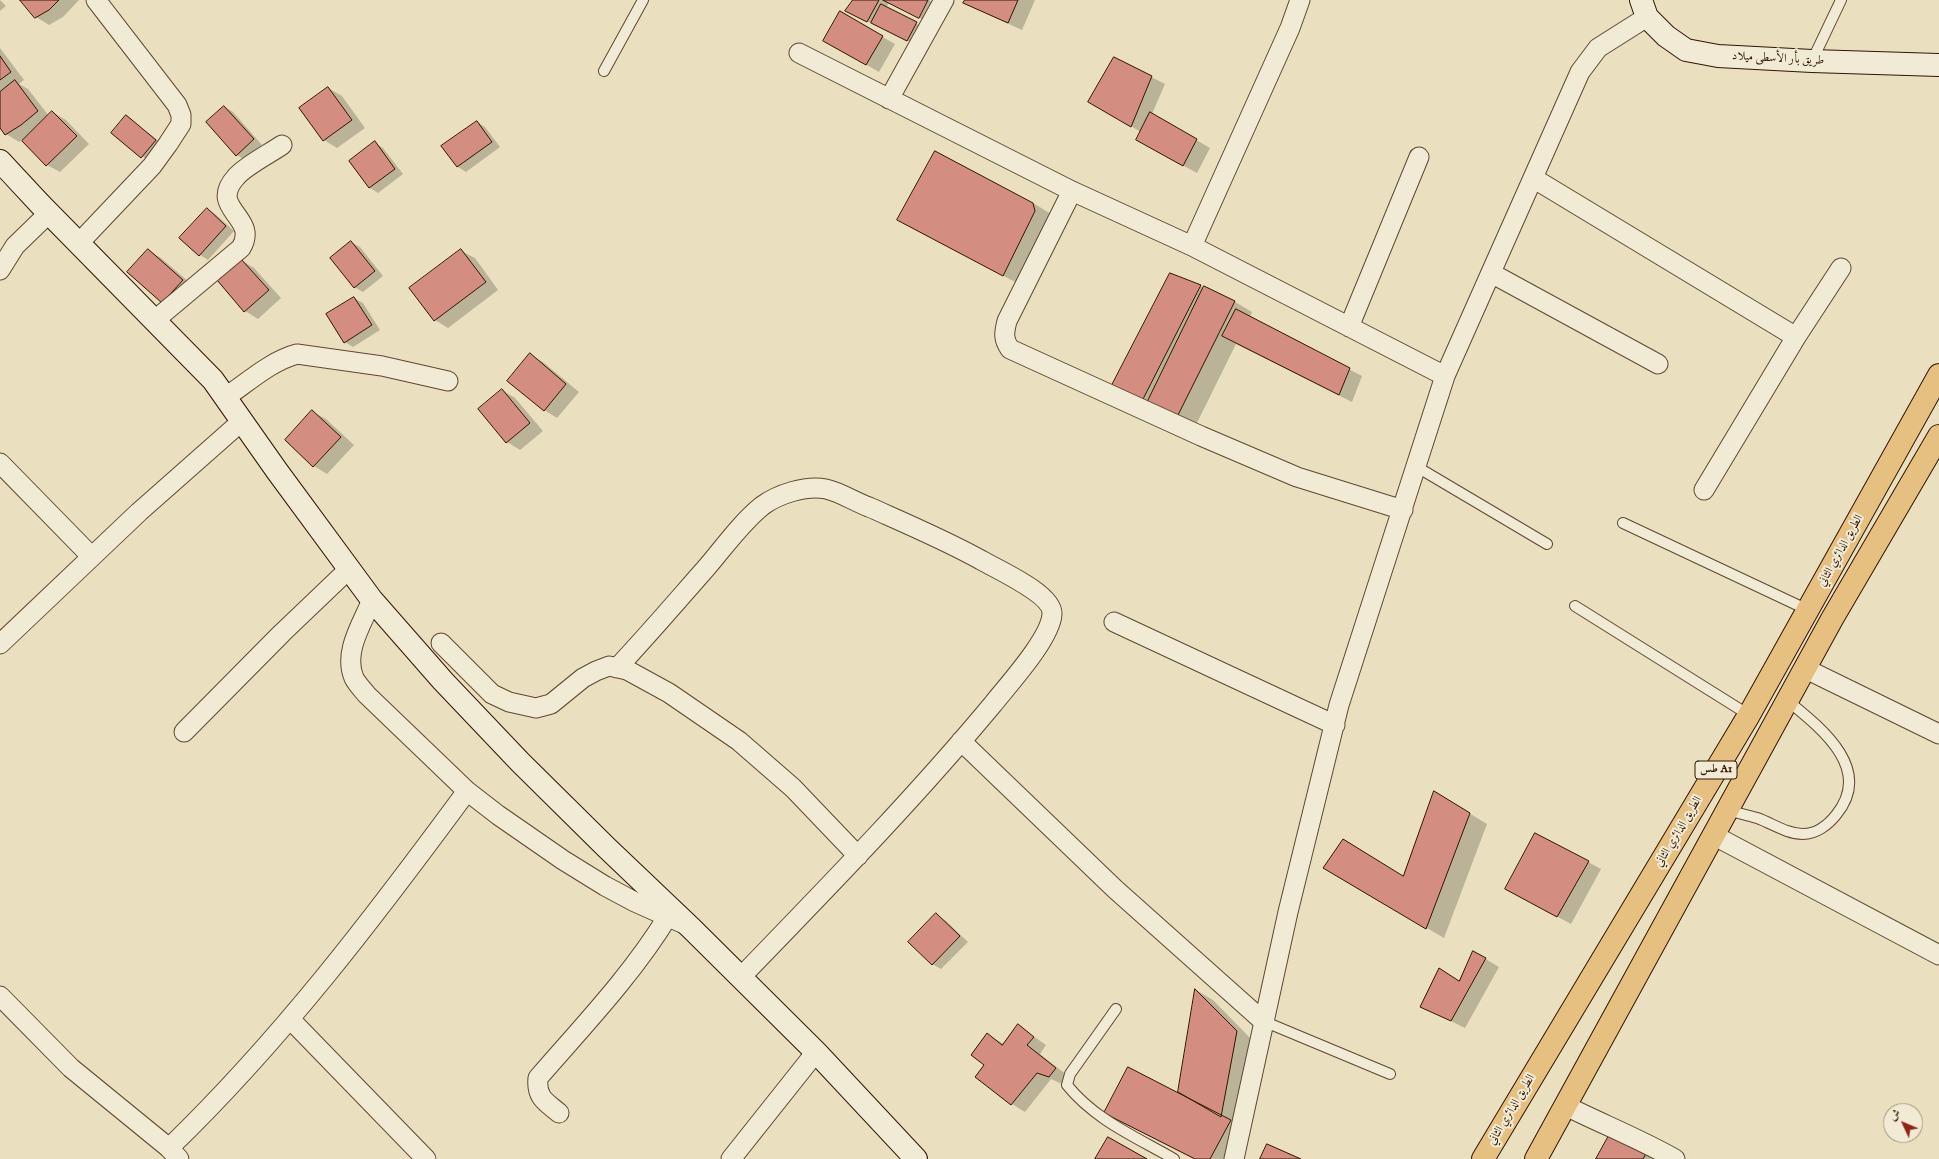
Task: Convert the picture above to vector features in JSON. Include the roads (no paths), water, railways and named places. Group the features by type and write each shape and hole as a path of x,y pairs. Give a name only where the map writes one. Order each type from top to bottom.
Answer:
{"highway":[{"name":"الطريق الدائري الثاني","path":"1483,1159 1749,715 1939,375"},
{"name":"طس A1","path":"1536,1159 1713,835 1788,702 1832,619 1939,436"},
{"path":"1496,1159 1646,899 1667,852"}],"street":[{"path":"79,243 152,166 181,124 181,115 177,105 96,0"},
{"path":"889,99 944,0"},
{"path":"1192,246 1290,28 1300,0"},
{"path":"1234,1159 1288,912 1340,705 1446,376 1580,72 1598,48 1644,8"},
{"name":"طريق بأر الأسطى ميلاد","path":"1644,8 1666,36 1686,50 1718,56 1939,65"},
{"path":"799,53 1072,191 1192,246 1446,376"},
{"path":"155,320 241,248 246,237 245,230 228,205 228,188 236,176 282,145"},
{"path":"1349,327 1419,156"},
{"path":"0,160 49,213 213,380 372,600 443,681 520,762 606,848 691,928 816,1052 916,1159"},
{"path":"1533,178 1796,337"},
{"path":"1072,191 1006,321 1003,333 1005,342 1010,349 1201,436 1297,477 1403,510"},
{"path":"0,270 14,246 49,213"},
{"path":"1704,490 1796,337 1841,268"},
{"path":"1491,273 1658,364"},
{"path":"226,397 272,365 288,356 297,354 382,366 448,381"},
{"path":"0,644 91,556 185,470 242,421"},
{"path":"0,463 91,556"},
{"path":"617,668 730,540 762,507 785,494 810,489 826,489 910,525 972,555 1044,597 1051,605 1052,616 1047,630 1026,664 961,741 858,856 741,978"},
{"path":"184,732 282,633 349,569"},
{"path":"372,600 352,647 350,666 354,679 389,718 466,791 498,815 586,874 635,902 691,928"},
{"path":"1114,622 1335,725"},
{"path":"441,643 492,694 509,702 536,708 551,704 583,678 596,671 609,666 627,670 669,694 738,741 793,788 858,856"},
{"path":"1806,669 1939,734"},
{"path":"961,741 1115,889 1263,1021"},
{"path":"0,996 71,1068 174,1153 205,1114 290,1019 400,882 466,791"},
{"path":"1713,835 1939,955"},
{"path":"559,1113 540,1097 537,1089 538,1078 633,968 652,943 668,916"},
{"path":"290,1019 426,1159"},
{"path":"730,1159 816,1052"},
{"path":"1566,1106 1650,1145 1675,1159"}],"lane":[{"path":"604,72 643,0"},
{"path":"1812,61 1841,0"},
{"path":"1417,467 1547,544"},
{"path":"1623,523 1808,610"},
{"path":"1575,606 1749,715"},
{"path":"1727,810 1757,818 1785,830 1802,834 1813,832 1823,827 1840,810 1848,791 1848,767 1838,749 1818,726 1788,702"},
{"path":"1116,1009 1070,1074 1067,1085 1079,1100 1099,1116 1174,1159"},
{"path":"1263,1021 1390,1074"}]}
